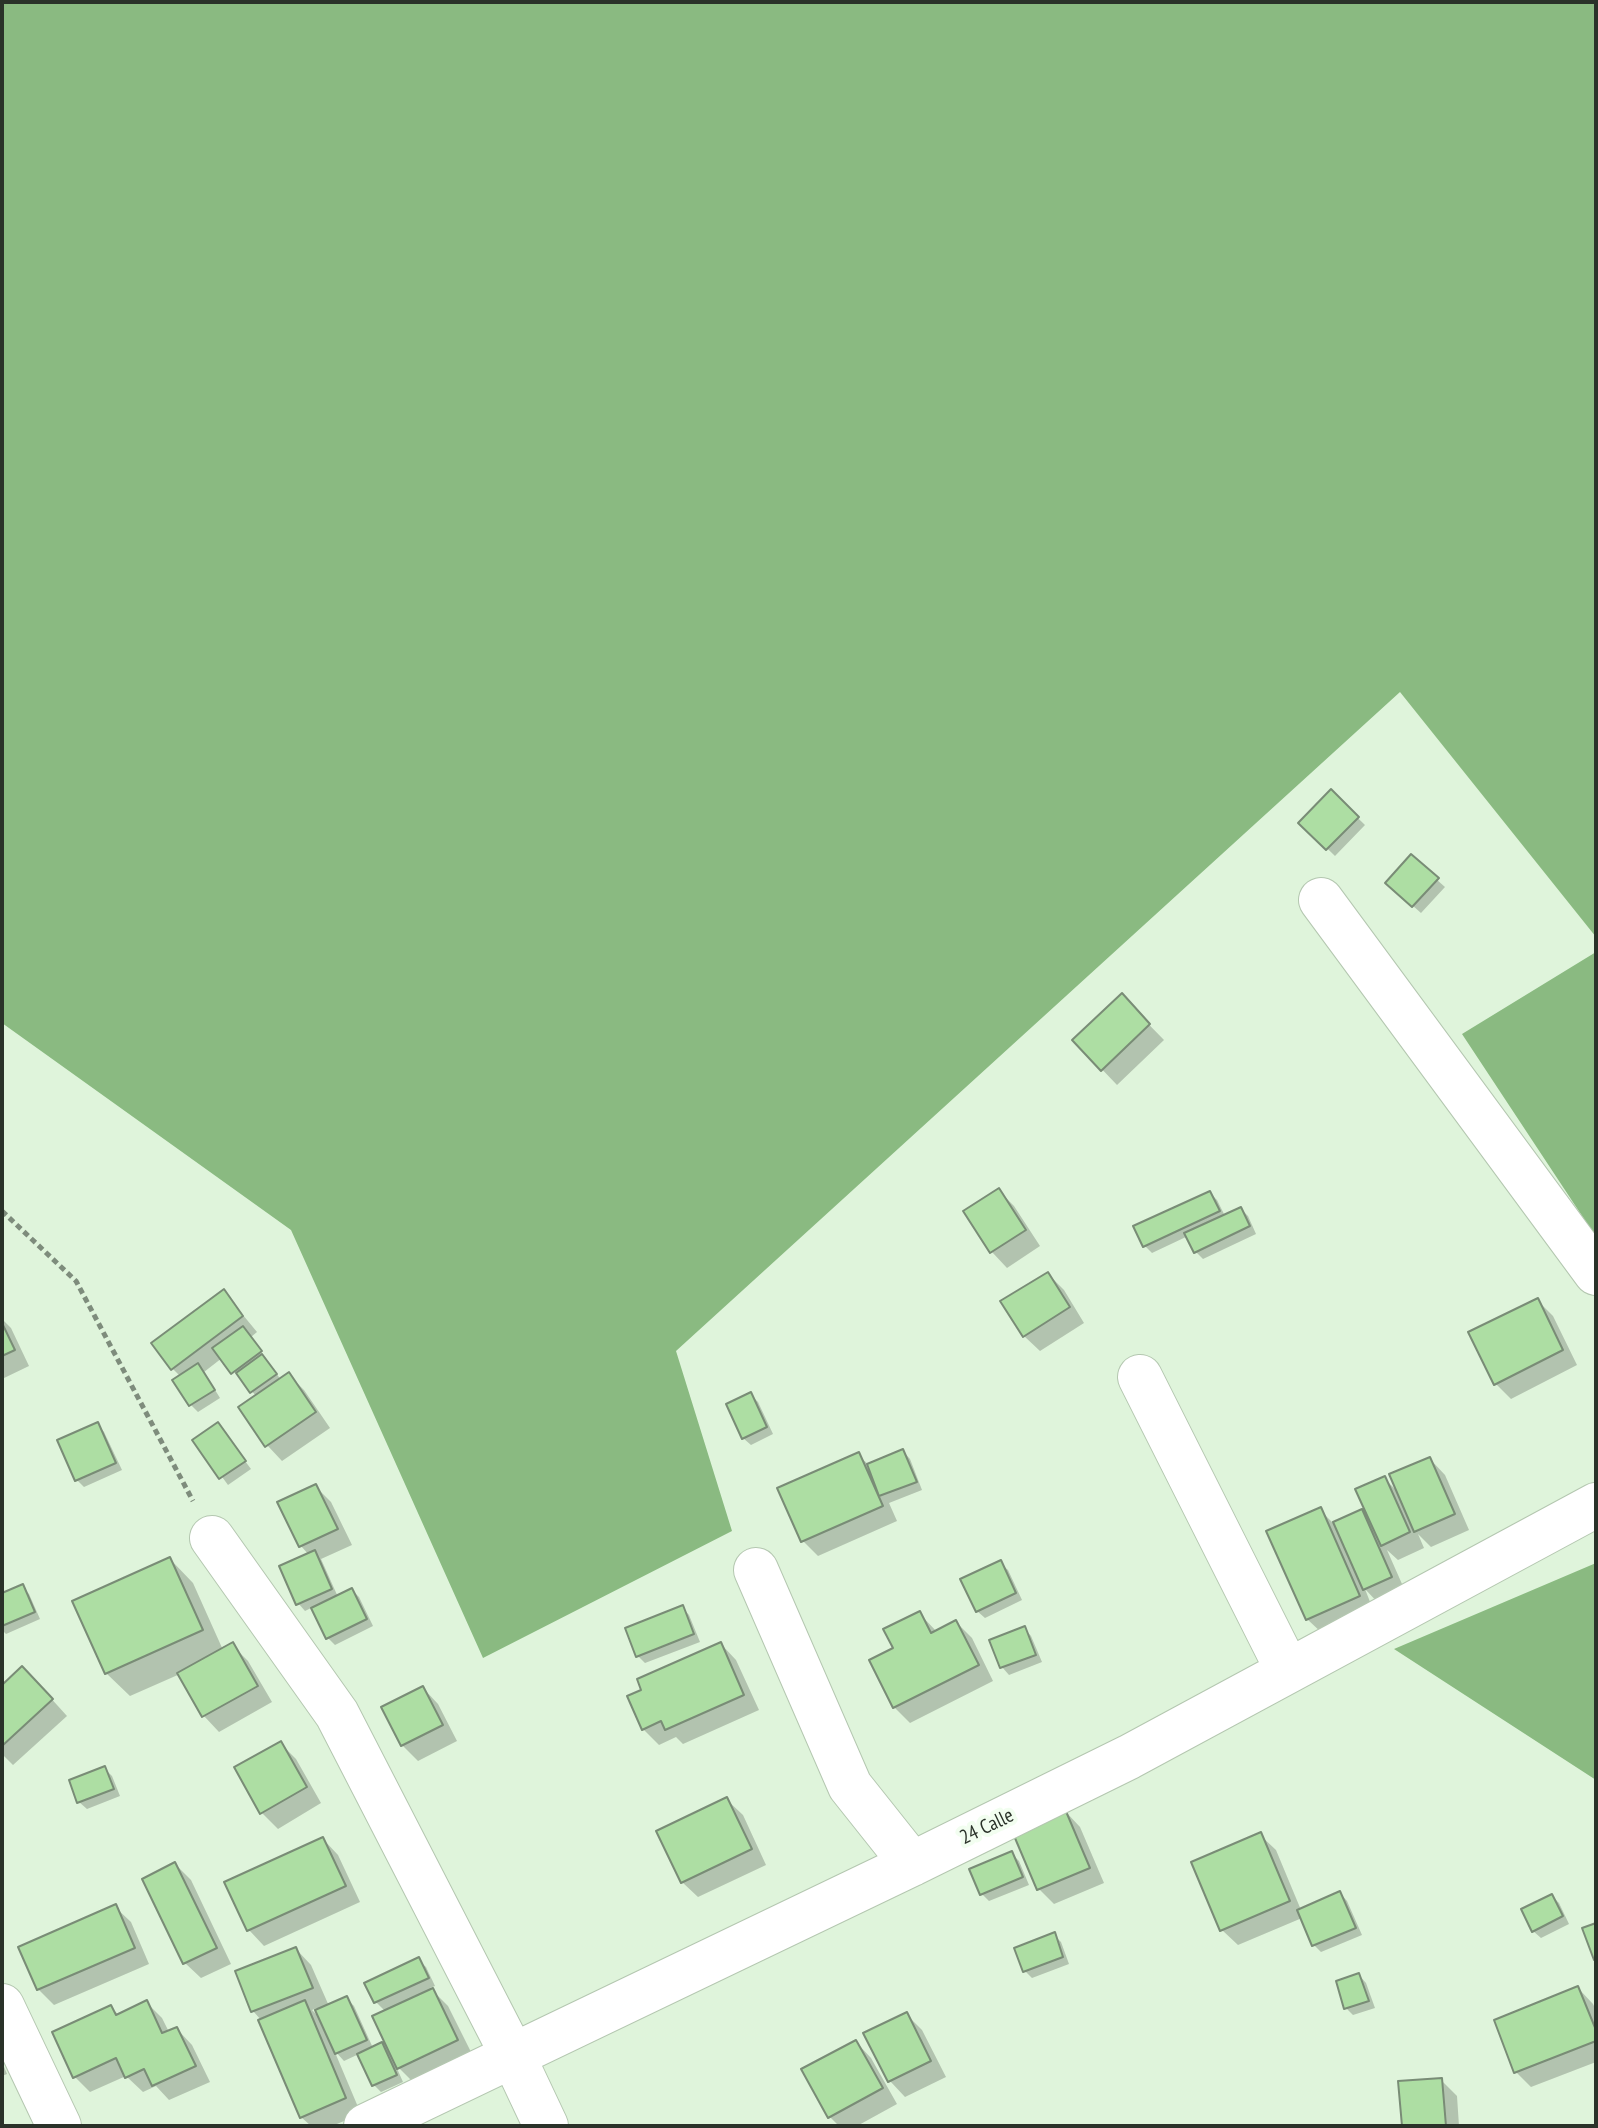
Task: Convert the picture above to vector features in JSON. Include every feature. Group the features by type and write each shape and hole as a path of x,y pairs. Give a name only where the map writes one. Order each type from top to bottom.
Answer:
{"street":[{"path":"1321,900 1596,1273"},
{"path":"1140,1377 1288,1671"},
{"name":"24 Calle","path":"366,2126 1129,1757 1596,1505"},
{"path":"212,1538 337,1714 546,2126"},
{"path":"756,1570 850,1786 912,1864"},
{"path":"2,2006 59,2126"}],"path":[{"path":"2,1211 76,1281 212,1538"}],"green space":[{"path":"2,2 1596,2 1596,937 1400,692 676,1351 732,1531 483,1658 291,1230 2,1023"},
{"path":"1596,952 1596,1237 1462,1034"},
{"path":"1596,1563 1596,1780 1394,1649"}],"building":[{"path":"1331,789 1359,817 1326,850 1298,823"},
{"path":"1411,854 1439,878 1412,907 1385,883"},
{"path":"1122,993 1150,1024 1101,1071 1072,1040"},
{"path":"999,1188 1026,1230 990,1253 963,1211"},
{"path":"1210,1191 1220,1211 1143,1247 1133,1226"},
{"path":"1241,1207 1250,1226 1194,1253 1184,1233"},
{"path":"1048,1272 1070,1307 1023,1337 1000,1301"},
{"path":"224,1289 243,1316 171,1370 151,1343"},
{"path":"1538,1298 1563,1350 1494,1385 1468,1332"},
{"path":"2,1323 15,1350 2,1356"},
{"path":"243,1326 262,1351 231,1374 212,1348"},
{"path":"262,1354 277,1374 250,1393 236,1373"},
{"path":"198,1363 215,1390 189,1406 172,1380"},
{"path":"289,1372 316,1412 265,1447 238,1407"},
{"path":"751,1392 767,1427 742,1439 726,1404"},
{"path":"98,1422 116,1463 75,1481 57,1440"},
{"path":"218,1422 246,1461 219,1479 192,1440"},
{"path":"903,1449 917,1482 879,1496 867,1464"},
{"path":"859,1452 883,1506 801,1542 777,1488"},
{"path":"1430,1457 1455,1514 1414,1532 1389,1474"},
{"path":"1385,1476 1410,1532 1381,1546 1355,1489"},
{"path":"316,1484 338,1529 299,1547 277,1502"},
{"path":"1321,1507 1360,1596 1306,1620 1266,1531"},
{"path":"1362,1509 1392,1577 1363,1590 1333,1522"},
{"path":"315,1550 332,1589 296,1605 279,1566"},
{"path":"170,1557 203,1630 105,1674 72,1601"},
{"path":"1001,1560 1016,1593 976,1612 960,1579"},
{"path":"23,1584 35,1612 2,1626 2,1593"},
{"path":"352,1588 367,1619 326,1639 311,1608"},
{"path":"683,1605 694,1634 636,1657 625,1628"},
{"path":"920,1611 931,1633 956,1620 979,1665 893,1708 869,1660 893,1648 883,1629"},
{"path":"1025,1626 1036,1655 1000,1668 989,1640"},
{"path":"233,1642 258,1686 202,1717 177,1673"},
{"path":"721,1642 744,1695 665,1730 661,1721 642,1730 627,1696 641,1690 637,1679"},
{"path":"22,1666 53,1699 2,1746 2,1685"},
{"path":"423,1686 443,1725 401,1746 381,1707"},
{"path":"281,1741 307,1787 260,1814 234,1767"},
{"path":"105,1766 114,1789 77,1803 69,1780"},
{"path":"727,1797 752,1849 681,1883 656,1831"},
{"path":"1065,1809 1090,1868 1037,1890 1012,1831"},
{"path":"1261,1832 1290,1901 1220,1931 1191,1862"},
{"path":"323,1837 346,1886 247,1931 224,1882"},
{"path":"1012,1851 1023,1877 980,1895 969,1869"},
{"path":"175,1862 217,1948 183,1964 142,1879"},
{"path":"1340,1891 1356,1928 1312,1946 1297,1910"},
{"path":"1552,1894 1563,1916 1532,1932 1521,1909"},
{"path":"116,1904 135,1948 37,1990 18,1947"},
{"path":"1596,1923 1596,1960 1594,1960 1582,1928"},
{"path":"1055,1932 1063,1957 1023,1972 1014,1948"},
{"path":"296,1947 313,1988 251,2012 235,1971"},
{"path":"419,1957 429,1978 374,2003 364,1983"},
{"path":"1359,1973 1369,2001 1344,2009 1336,1981"},
{"path":"1578,1986 1596,2030 1596,2041 1514,2073 1494,2020"},
{"path":"433,1988 458,2040 397,2069 372,2016"},
{"path":"347,1996 367,2040 335,2054 315,2010"},
{"path":"147,2000 162,2033 177,2027 196,2066 152,2086 144,2069 125,2078 116,2058 73,2078 52,2032 111,2005 116,2015"},
{"path":"305,2000 346,2098 300,2118 258,2020"},
{"path":"907,2012 931,2061 888,2082 863,2033"},
{"path":"856,2040 883,2088 828,2118 801,2069"},
{"path":"382,2042 397,2075 372,2086 357,2054"},
{"path":"1442,2078 1446,2126 1402,2126 1398,2081"}]}
